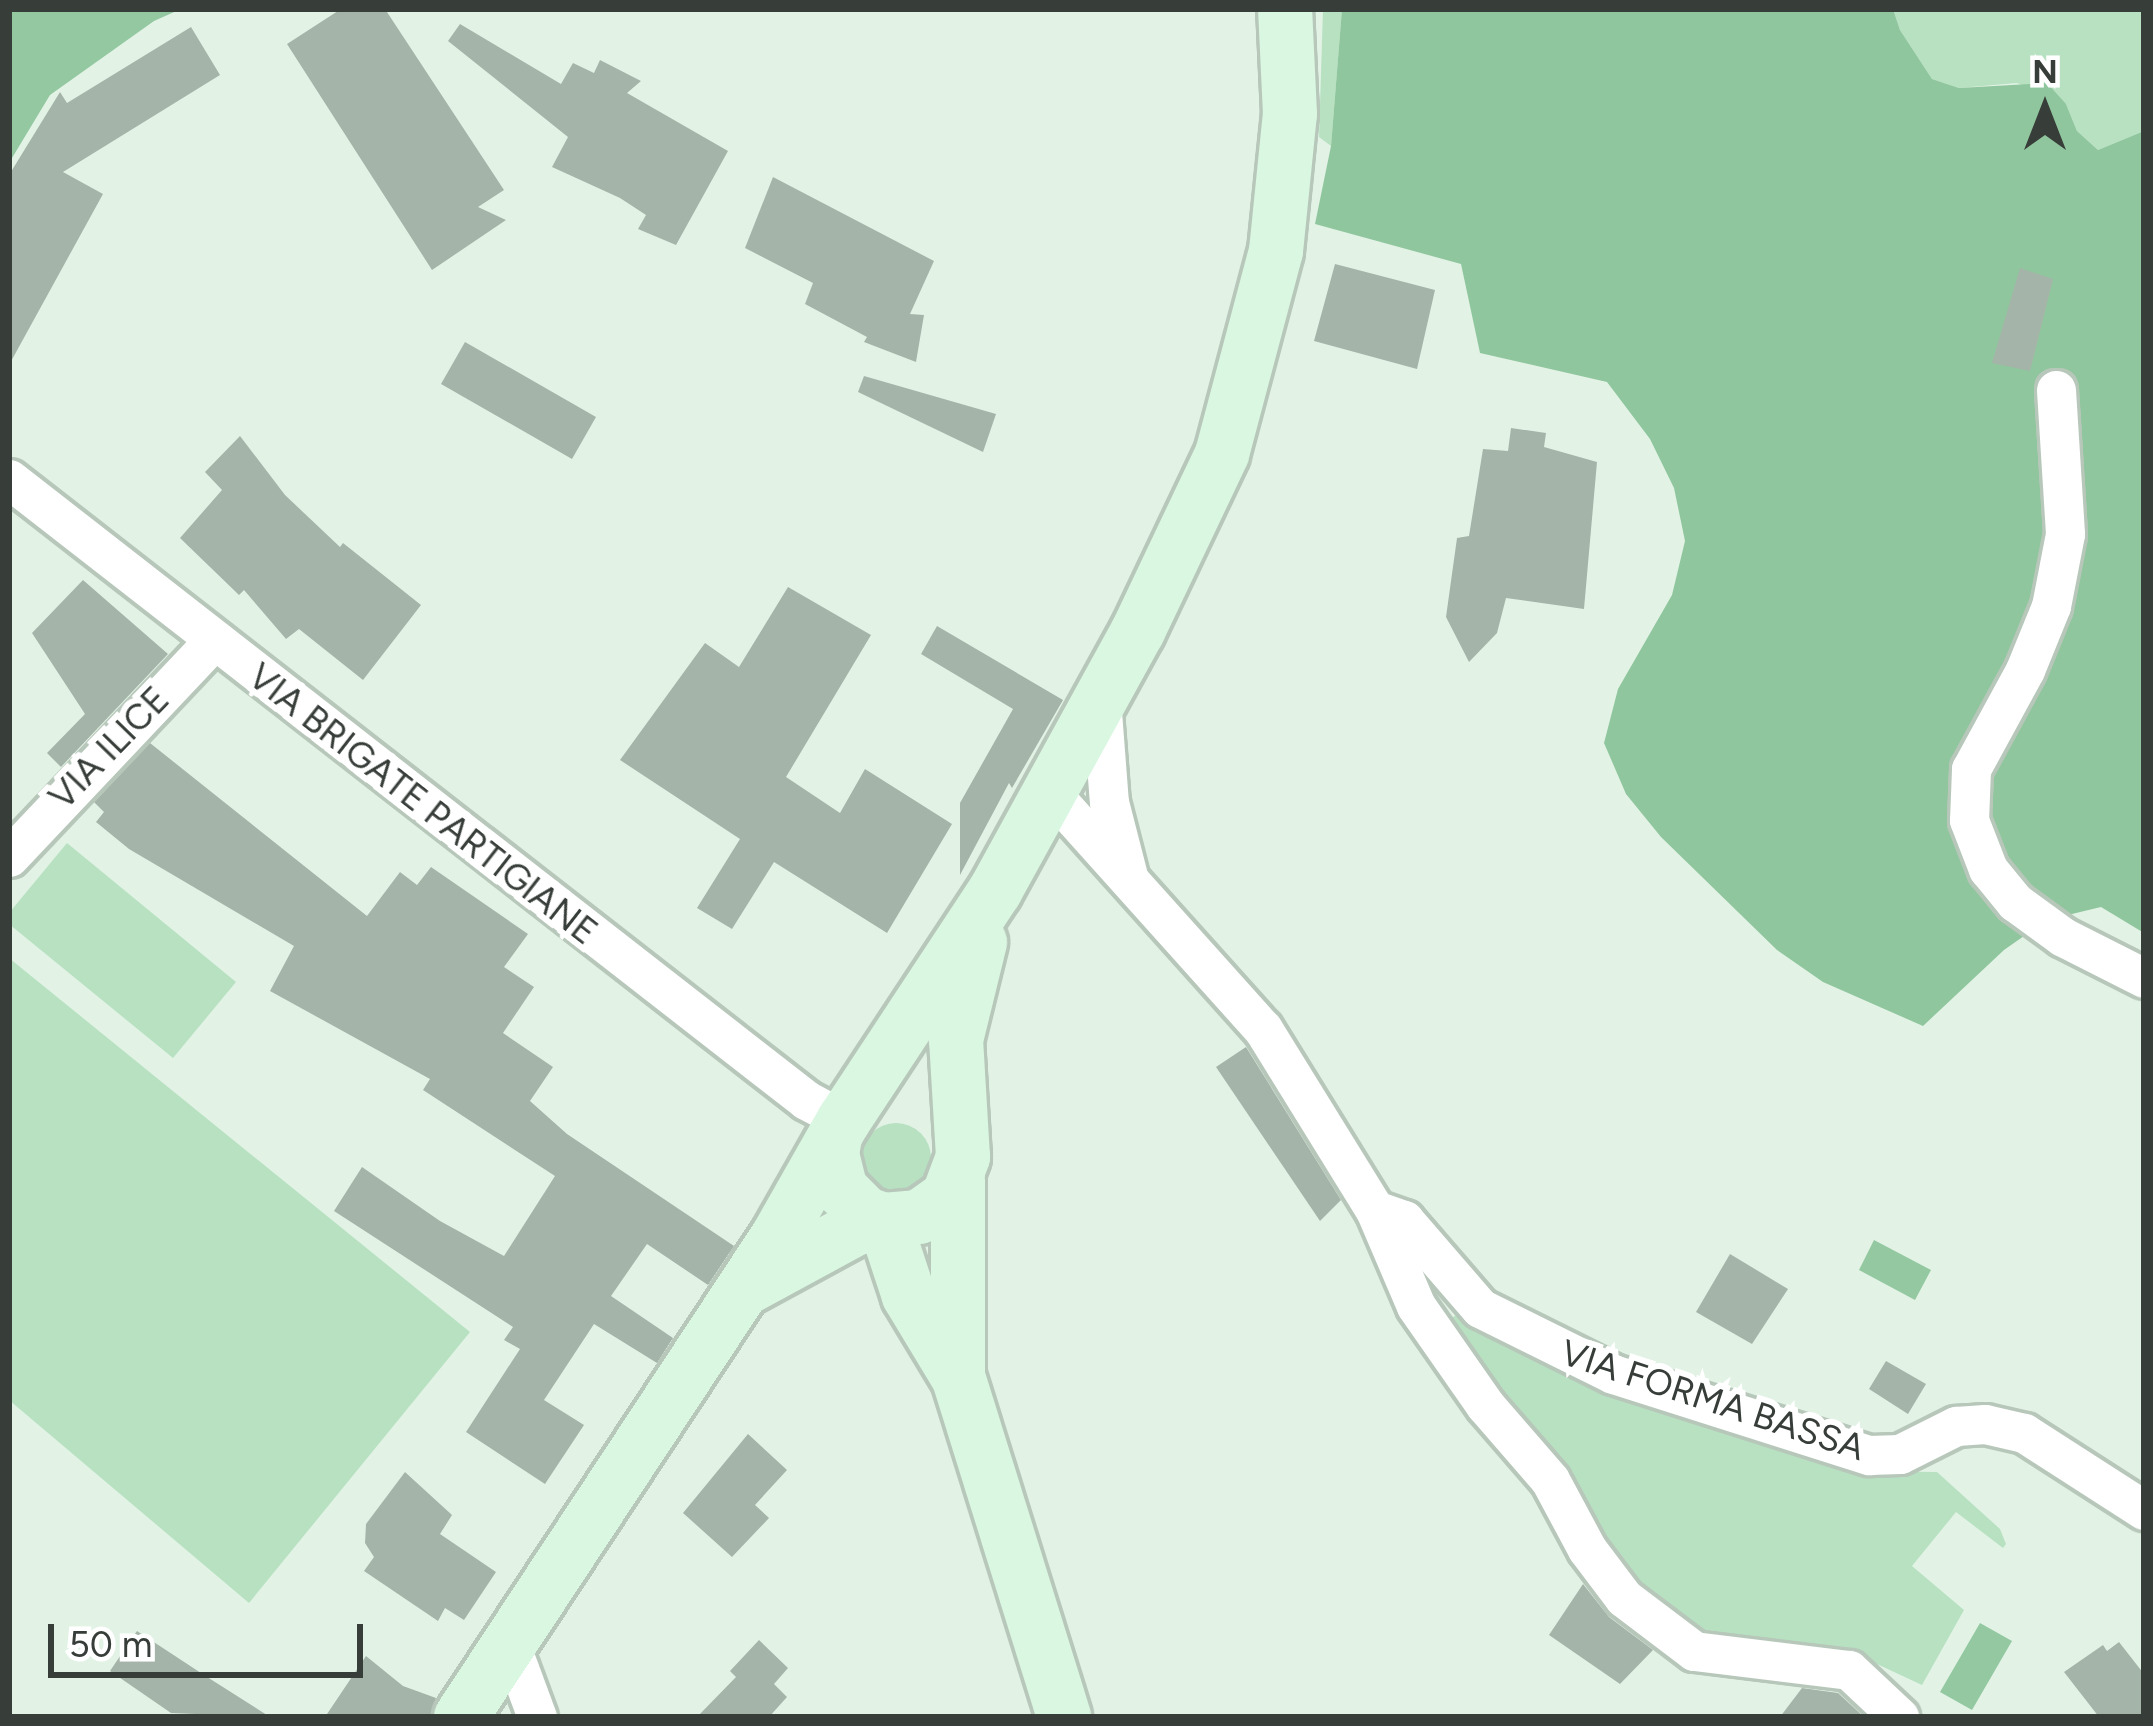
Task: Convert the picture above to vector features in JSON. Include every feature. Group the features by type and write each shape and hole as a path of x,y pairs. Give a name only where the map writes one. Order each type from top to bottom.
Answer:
{"main road":[{"path":"461,1717 741,1292 845,1121 995,891 1101,699 1212,475 1240,402 1276,251 1290,114 1285,9"},
{"path":"958,1376 956,1040 995,891"},
{"path":"741,1292 855,1228 919,1217 935,1209 960,1169 953,1123 925,1098 890,1092 845,1121 832,1154 841,1189 866,1214 884,1220"},
{"path":"884,1220 909,1296 958,1376 1064,1717"}],"street":[{"path":"2056,390 2065,534 2050,606 2025,670 1971,770 1970,820 1988,868 2015,902 2062,937 2144,978"},
{"name":"VIA BRIGATE PARTIGIANE","path":"9,479 212,643 806,1100 845,1121"},
{"name":"VIA ILICE","path":"9,857 212,643"},
{"name":"VIA FORMA BASSA","path":"1101,699 1109,802 1130,881"},
{"name":"VIA FORMA BASSA","path":"1051,793 1263,1029 1375,1210 1416,1306 1485,1405 1550,1480 1587,1549 1624,1598 1694,1651 1849,1670 1900,1717"},
{"name":"VIA FORMA BASSA","path":"1375,1210 1404,1220 1480,1308 1613,1374 1869,1455 1900,1454 1956,1426 1985,1424 2024,1433 2144,1510"},
{"path":"510,1644 537,1717"}],"shaded area":[{"path":"9,9 181,9 154,21 50,95 9,163"},
{"path":"1323,9 1342,9 1331,146 1319,137"},
{"path":"1342,9 1893,9 1900,30 1932,79 1959,88 2047,83 2066,104 2077,131 2098,150 2144,131 2144,933 2101,907 2047,920 2004,950 1923,1026 1823,982 1777,950 1661,837 1626,794 1604,743 1618,689 1672,595 1685,541 1674,488 1650,439 1607,382 1480,353 1461,264 1315,224 1331,146"},
{"path":"1893,9 2144,9 2144,131 2098,150 2077,131 2066,104 2017,83 1959,88 1932,79 1900,30"},
{"path":"67,843 236,982 173,1058 9,924 9,913"},
{"path":"9,958 470,1332 249,1603 9,1400"},
{"path":"896,1123 921,1133 931,1158 921,1183 896,1193 871,1183 861,1158 871,1133"},
{"path":"1874,1240 1931,1270 1915,1300 1859,1270"},
{"path":"1456,1315 1539,1360 1847,1471 1937,1472 2000,1529 2006,1544 2003,1548 1956,1512 1912,1566 1964,1610 1922,1685 1849,1651 1752,1649 1694,1631 1624,1573 1543,1446 1444,1324"},
{"path":"1980,1623 2012,1641 1972,1710 1940,1692"}],"building":[{"path":"341,9 385,9 504,190 478,207 506,220 432,270 287,44"},
{"path":"460,24 561,84 573,63 594,73 600,60 641,81 627,93 728,151 676,245 638,229 646,215 620,198 552,167 568,137 448,41"},
{"path":"191,27 220,75 63,172 103,194 9,365 9,175 60,92 67,103"},
{"path":"773,177 934,261 910,314 924,315 916,362 864,342 867,337 805,304 813,283 745,248"},
{"path":"1335,264 1435,290 1417,369 1314,341"},
{"path":"2020,268 2053,279 2030,371 1992,363"},
{"path":"465,342 596,417 572,459 441,384"},
{"path":"864,376 996,414 983,452 858,392"},
{"path":"1511,428 1546,433 1544,447 1597,462 1584,609 1506,598 1497,633 1469,662 1446,617 1457,538 1469,536 1483,449 1508,451"},
{"path":"240,436 285,495 340,547 343,543 421,605 363,680 299,629 286,639 244,590 239,595 180,538 222,490 205,472"},
{"path":"83,580 168,654 61,767 47,753 85,714 32,633"},
{"path":"788,587 871,635 786,777 840,813 865,769 952,824 887,933 774,862 732,929 697,908 740,839 620,760 705,643 739,667"},
{"path":"937,626 1063,700 1012,788 1009,783 960,875 960,803 1013,709 921,654"},
{"path":"150,743 367,916 400,872 417,885 431,867 528,934 504,967 534,987 503,1033 553,1067 530,1101 567,1134 734,1246 708,1285 647,1244 611,1296 673,1338 657,1363 594,1324 544,1400 584,1425 545,1484 466,1432 520,1349 504,1340 513,1327 334,1211 362,1167 440,1221 504,1256 555,1176 423,1090 430,1079 270,991 294,946 129,849 96,822 104,812 94,802"},
{"path":"1246,1047 1341,1200 1320,1221 1216,1067"},
{"path":"1730,1254 1788,1289 1752,1344 1696,1312"},
{"path":"1886,1361 1926,1384 1908,1414 1869,1389"},
{"path":"748,1434 787,1470 755,1505 769,1518 732,1557 683,1513"},
{"path":"405,1472 452,1515 440,1534 496,1572 464,1620 445,1608 438,1621 364,1571 374,1557 365,1543 366,1524"},
{"path":"1583,1584 1609,1617 1653,1650 1620,1684 1549,1635"},
{"path":"137,1631 270,1717 171,1713 110,1671"},
{"path":"759,1640 788,1668 774,1684 787,1697 769,1717 697,1717 736,1677 730,1671"},
{"path":"2119,1642 2144,1674 2144,1717 2099,1717 2064,1672 2103,1645 2107,1651"},
{"path":"366,1656 403,1686 436,1698 430,1717 325,1717"},
{"path":"1802,1688 1838,1693 1864,1717 1780,1717"}]}
